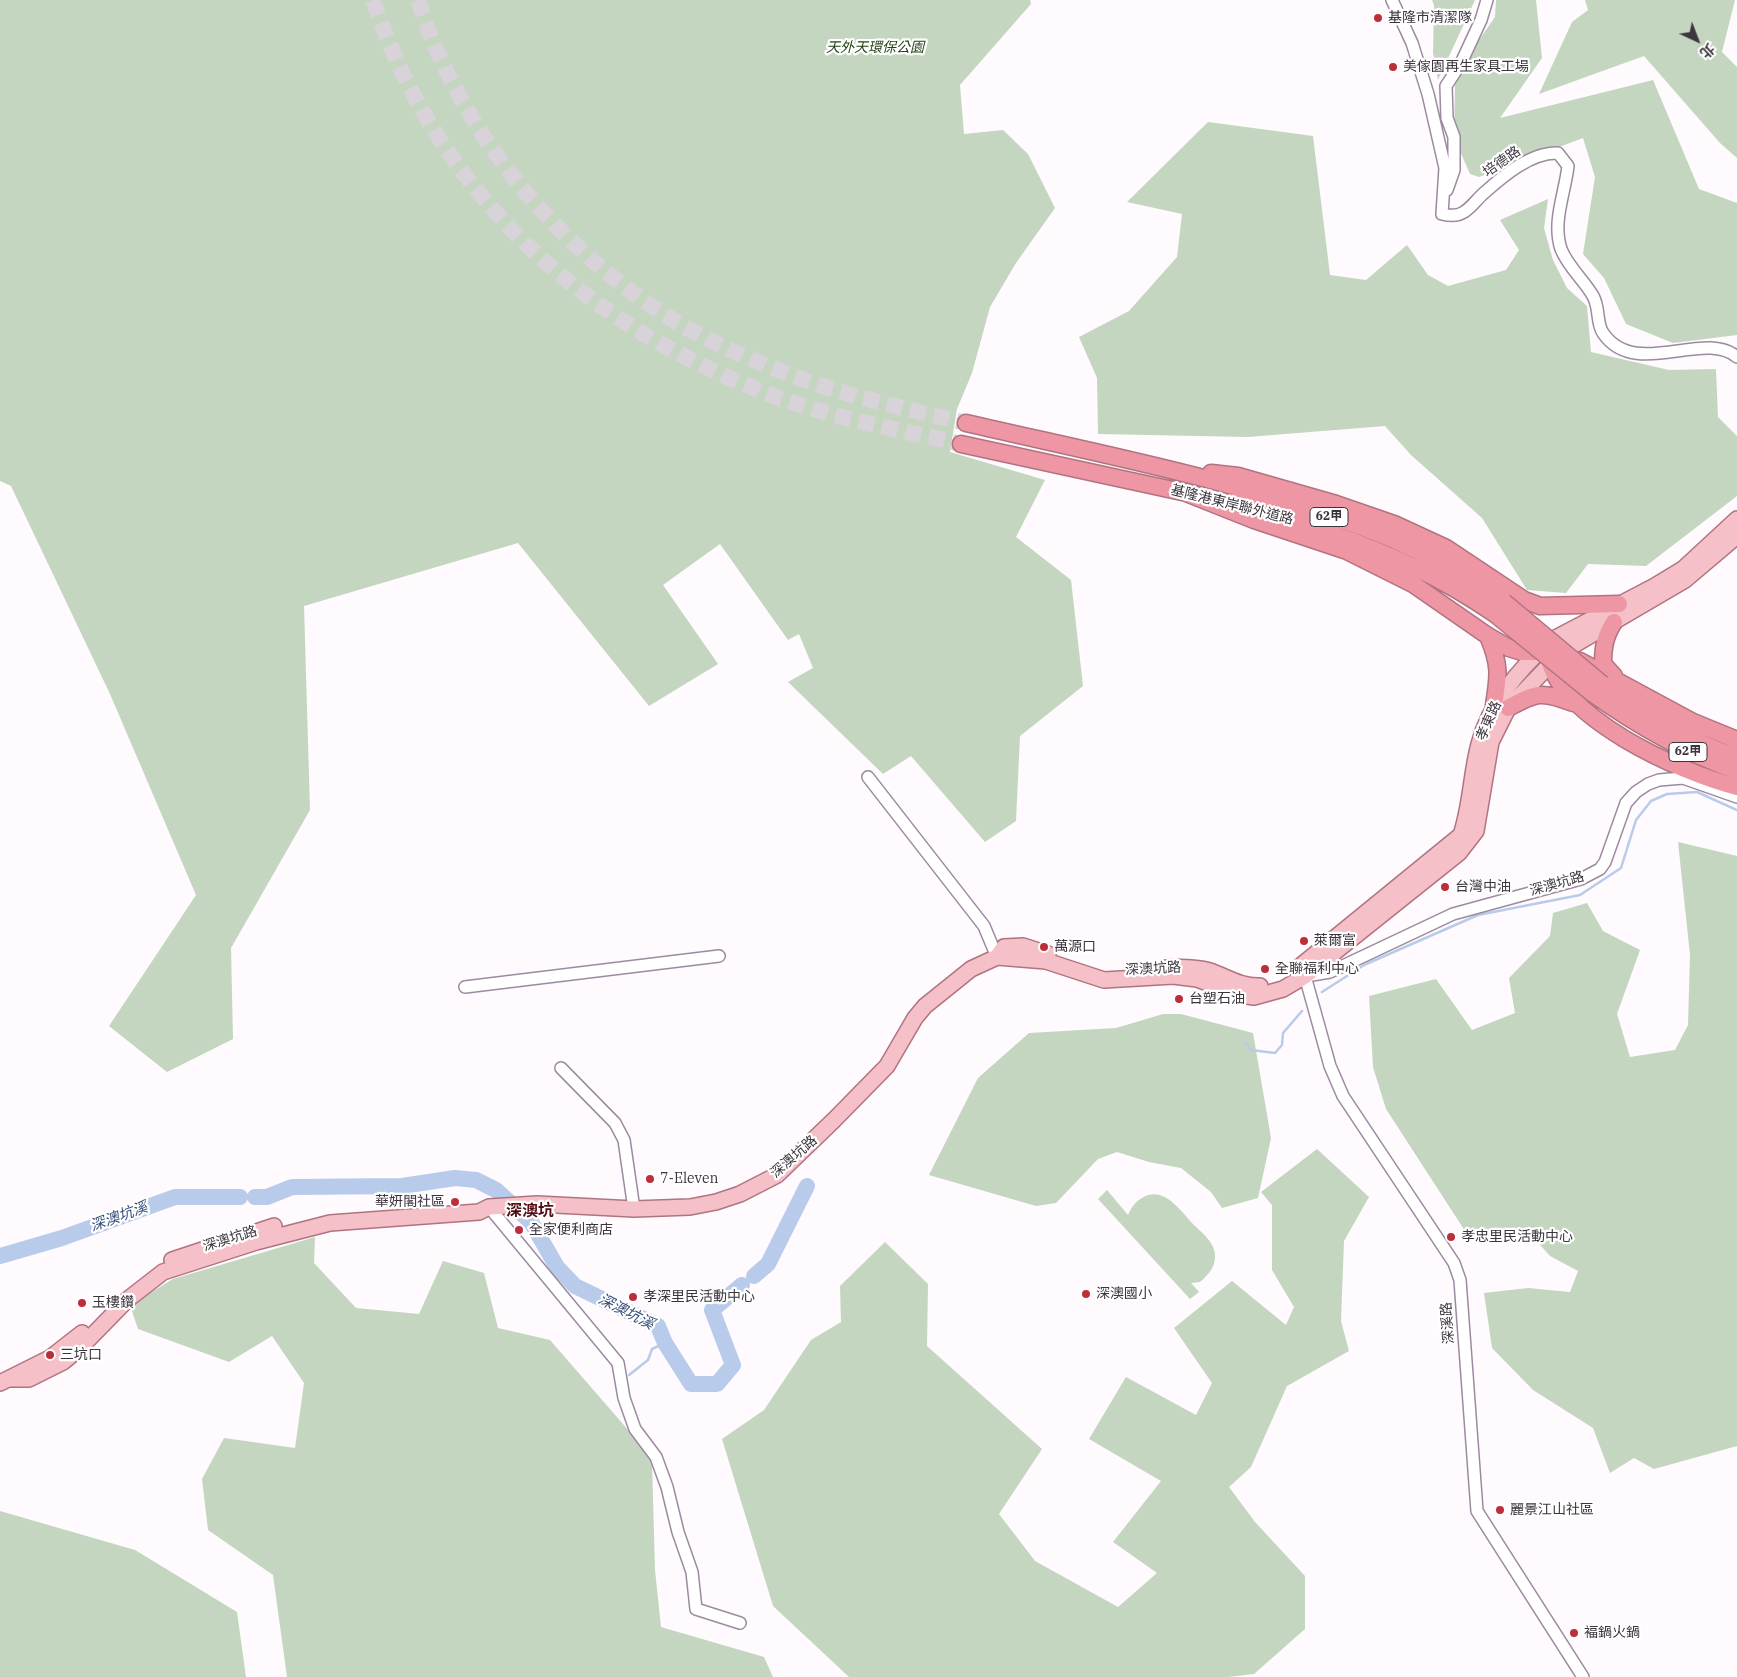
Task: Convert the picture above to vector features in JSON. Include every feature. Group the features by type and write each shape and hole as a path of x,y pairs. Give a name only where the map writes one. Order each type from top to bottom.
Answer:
{"highway":[{"name":"基隆港東岸聯外道路","path":"966,423 1256,493 1368,529 1466,577 1499,608 1597,689 1699,758 1737,771"},
{"name":"基隆港東岸聯外道路","path":"960,444 1290,517 1396,558 1499,608"},
{"path":"1142,464 1238,476 1336,504 1394,524 1446,548 1524,600 1540,606 1618,604"},
{"path":"1186,493 1254,520 1347,552 1413,584 1488,636 1522,652 1549,652 1635,690 1718,734 1737,740"},
{"path":"1496,580 1544,631 1560,686 1603,725"},
{"path":"1614,622 1606,634 1603,646 1603,664 1617,678 1635,690"},
{"path":"1488,636 1497,657 1501,706 1529,696 1550,694 1573,704 1603,725 1653,755 1689,772 1737,787"},
{"name":"基隆港東岸聯外道路","path":"1645,722 1737,757"}],"main road":[{"name":"孝東路","path":"1302,971 1462,835 1479,743 1501,706 1512,680 1618,604 1684,569 1737,519"},
{"name":"孝東路","path":"1549,652 1614,622 1686,580 1737,536"},
{"name":"深澳坑路","path":"5,1381 29,1380 63,1362 80,1348 127,1300 163,1272 256,1242 330,1223 479,1212 493,1207 537,1204 634,1209 690,1207 716,1202 740,1194 777,1175 887,1066 915,1018 925,1006 972,969 997,957 1046,961 1104,980 1173,976 1197,979 1240,995 1254,997 1283,989 1302,971"}],"street":[{"name":"培德路","path":"1392,0 1412,43 1428,94 1445,168 1442,214 1456,215 1465,211 1484,193 1530,160 1545,153 1558,153 1568,166 1558,229 1561,249 1594,298 1601,331 1606,337 1618,348 1630,352 1661,354 1712,346 1729,349 1737,356"},
{"path":"1443,198 1454,170 1454,137 1447,118 1446,86 1466,54 1481,20 1486,0"},
{"path":"868,777 984,926 997,957"},
{"name":"深澳坑路","path":"1302,971 1330,972 1453,914 1581,879 1594,873 1605,862 1626,803 1636,792 1660,780 1682,778 1737,797"},
{"path":"465,987 719,956"},
{"name":"深溪路","path":"1302,971 1330,1066 1344,1096 1454,1263 1460,1280 1477,1511 1583,1677"},
{"path":"561,1068 615,1123 624,1140 634,1209"},
{"path":"493,1207 618,1363 624,1398 635,1429 656,1457 667,1487 678,1532 692,1572 696,1609 740,1623"}],"green space":[{"name":"天外天環保公園","path":"0,0 1030,0 1031,4 960,85 964,134 1003,130 1028,154 1055,208 1016,263 990,307 972,373 957,409 950,452 1045,480 1016,537 1071,580 1083,686 1020,736 1016,821 985,842 911,756 883,774 788,682 813,668 799,634 788,640 720,544 663,585 718,664 649,706 518,543 304,606 310,810 231,948 233,1039 167,1072 109,1026 196,895 110,694 11,486 0,481"},
{"path":"1432,0 1475,0 1438,80 1433,53 1434,5"},
{"path":"1496,0 1536,0 1542,58 1500,118 1653,80 1699,189 1737,203 1737,335 1673,343 1626,324 1604,278 1583,254 1595,177 1583,138 1479,177 1470,174 1454,137 1455,85 1477,43 1495,17"},
{"path":"1585,0 1735,0 1722,52 1737,67 1737,158 1720,143 1644,56 1539,94 1572,22 1588,10"},
{"path":"1208,122 1313,136 1330,275 1366,280 1407,245 1428,275 1448,286 1506,270 1519,250 1500,220 1548,199 1544,228 1553,260 1567,288 1587,306 1591,352 1669,370 1716,369 1718,417 1737,436 1737,496 1646,566 1588,564 1566,593 1527,590 1482,518 1411,455 1385,426 1248,437 1098,434 1097,378 1079,337 1129,311 1177,257 1182,214 1127,202"},
{"path":"1678,842 1737,856 1737,1446 1654,1469 1634,1458 1610,1473 1593,1428 1533,1390 1492,1348 1484,1293 1528,1288 1570,1292 1578,1271 1550,1256 1526,1229 1467,1234 1386,1109 1373,1067 1369,996 1436,979 1472,1030 1515,1013 1509,978 1550,936 1553,913 1587,903 1603,931 1640,950 1617,1014 1630,1057 1675,1050 1688,1025 1690,955"},
{"path":"1163,1014 1181,1014 1253,1033 1271,1138 1258,1198 1222,1208 1211,1192 1181,1168 1149,1162 1117,1152 1098,1159 1056,1203 1036,1206 929,1175 978,1078 1029,1033 1116,1028"},
{"path":"1317,1149 1369,1197 1344,1241 1341,1321 1349,1351 1287,1386 1251,1467 1229,1487 1255,1522 1305,1576 1305,1629 1254,1674 1228,1677 849,1677 773,1606 722,1439 764,1410 811,1340 841,1322 840,1286 885,1242 928,1284 927,1346 1042,1449 999,1514 1035,1561 1118,1607 1157,1573 1113,1542 1161,1481 1089,1439 1126,1377 1196,1415 1212,1383 1174,1328 1232,1281 1286,1325 1294,1307 1272,1270 1272,1205 1261,1192"},
{"path":"1107,1190 1128,1215 1137,1201 1142,1198 1150,1195 1164,1197 1176,1206 1207,1238 1215,1252 1215,1261 1203,1280 1191,1283 1199,1292 1190,1299 1098,1199"},
{"path":"315,1237 314,1263 356,1308 419,1314 443,1261 484,1273 498,1328 550,1340 636,1439 652,1462 655,1570 661,1627 764,1657 773,1677 287,1677 273,1575 208,1530 202,1479 224,1438 295,1448 304,1383 272,1336 229,1362 138,1329 130,1305 173,1279"},
{"path":"0,1511 135,1550 237,1612 246,1677 0,1677"}],"waterway":[{"path":"1322,992 1364,965 1478,915 1580,895 1621,868 1636,820 1651,801 1667,794 1697,792 1737,810"},
{"path":"1245,1043 1251,1050 1275,1053 1282,1045 1283,1033 1302,1011"},
{"name":"深澳坑溪","path":"255,1197 267,1197 292,1187 402,1186 455,1178 476,1180 496,1190 531,1222 557,1267 575,1286 658,1326 665,1343 691,1384 717,1384 733,1365 712,1310 742,1285"},
{"name":"深澳坑溪","path":"754,1276 768,1264 807,1186"},
{"name":"深澳坑溪","path":"0,1256 62,1238 175,1197 240,1197"},
{"path":"629,1375 648,1360 652,1349 665,1343"}],"tunnel":[{"path":"373,0 402,71 438,136 480,194 529,247 583,293 644,334 709,369 779,398 846,418 961,444"},
{"path":"418,0 436,49 459,96 487,141 518,183 553,223 591,259 632,292 675,321 700,335 803,380 849,394 966,423"}],"place":[{"name":"基隆市清潔隊","path":"1378,18"},
{"name":"美傢園再生家具工場","path":"1393,67"},
{"name":"台灣中油","path":"1445,887"},
{"name":"萊爾富","path":"1304,941"},
{"name":"萬源口","path":"1044,947"},
{"name":"全聯福利中心","path":"1265,969"},
{"name":"台塑石油","path":"1179,999"},
{"name":"7-Eleven","path":"650,1179"},
{"name":"華妍閣社區","path":"455,1202"},
{"name":"全家便利商店","path":"519,1230"},
{"name":"孝忠里民活動中心","path":"1451,1237"},
{"name":"深澳國小","path":"1086,1294"},
{"name":"孝深里民活動中心","path":"633,1297"},
{"name":"玉樓鑽","path":"82,1303"},
{"name":"三坑口","path":"50,1355"},
{"name":"麗景江山社區","path":"1500,1510"},
{"name":"褔鍋火鍋","path":"1574,1633"}],"district":[{"name":"深澳坑","path":"530,1211"}]}
